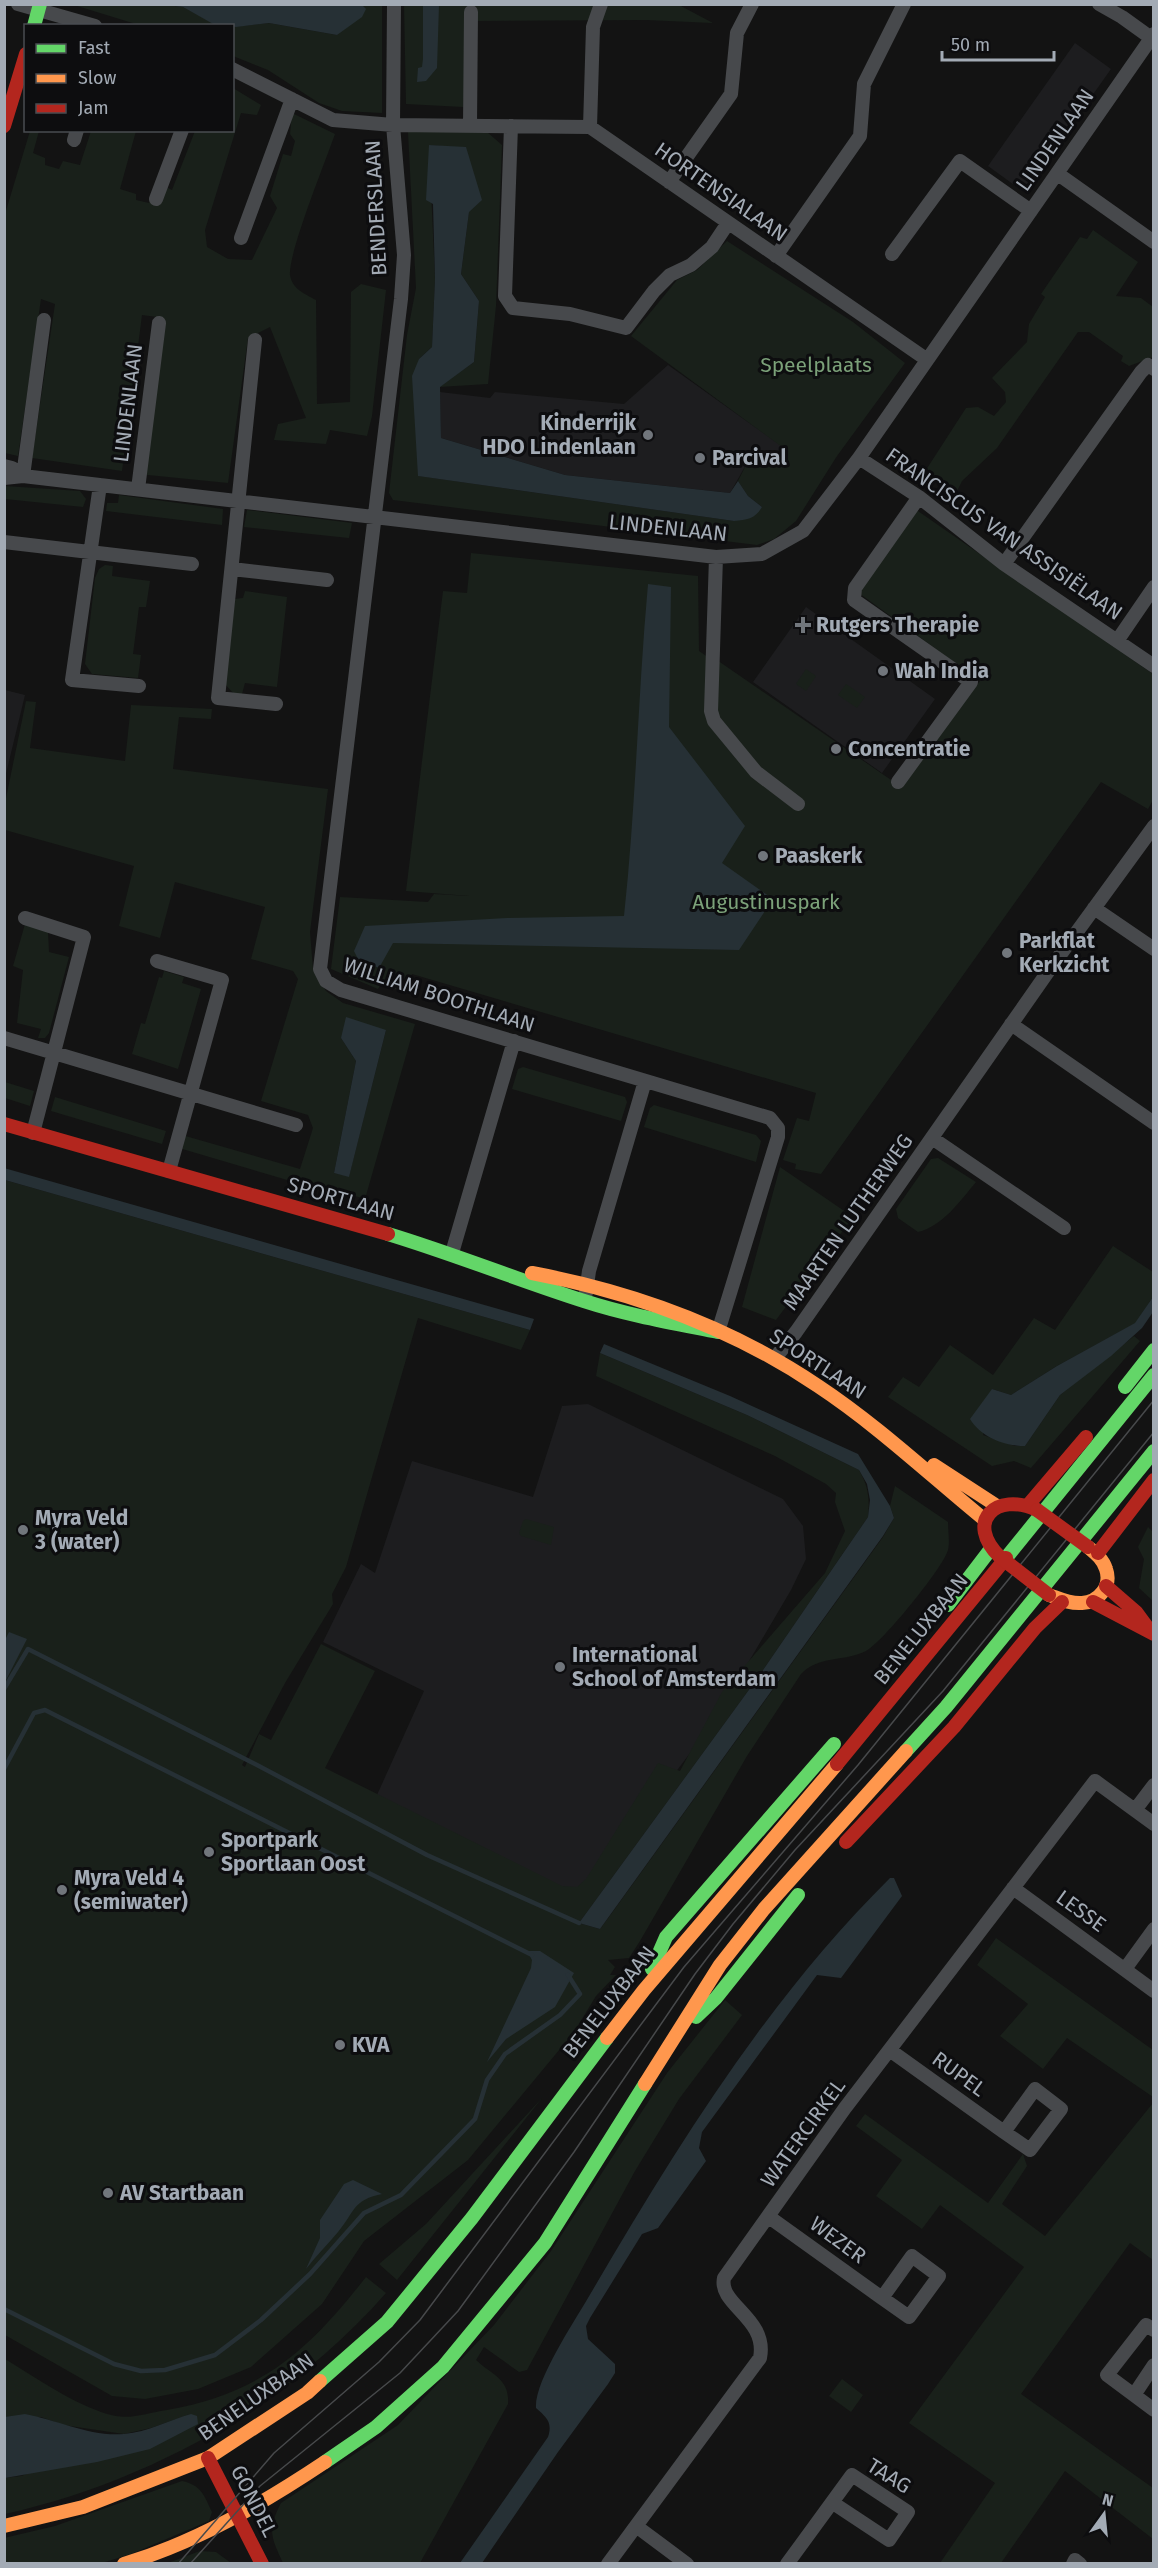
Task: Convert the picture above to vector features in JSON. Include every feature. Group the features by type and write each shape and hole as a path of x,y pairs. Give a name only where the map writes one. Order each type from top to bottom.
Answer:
{"main road":[{"path":"35,24 39,8"},
{"path":"4,126 24,61"},
{"name":"SPORTLAAN","path":"4,1124 452,1253 584,1301 652,1319 718,1332"},
{"name":"SPORTLAAN","path":"500,1269 552,1276 693,1319 775,1358 818,1385 890,1439 985,1520"},
{"path":"1033,1507 1154,1350"},
{"name":"BENELUXBAAN","path":"4,2526 83,2507 208,2458 308,2393 387,2322 472,2218 644,1990 875,1720 1154,1376"},
{"name":"SPORTLAAN","path":"890,1439 997,1506"},
{"path":"124,2564 157,2554 276,2495 376,2427 443,2367 545,2243 682,2030 705,1985 764,1909 946,1707 1154,1451"},
{"path":"1093,1550 1154,1479"},
{"path":"1011,1501 1033,1507 1093,1550 1107,1572 1106,1586 1093,1602 1081,1605 1056,1598 995,1553 983,1535 985,1520 997,1506 1011,1501"},
{"path":"644,1990 666,1937 895,1675 995,1553"},
{"path":"1106,1586 1136,1612 1152,1633"},
{"path":"839,1849 954,1727 1035,1628 1056,1598"},
{"path":"1093,1602 1127,1622 1152,1633"},
{"path":"682,2030 716,1998 777,1919 808,1884"},
{"name":"GONDEL","path":"208,2458 262,2564"}],"street":[{"path":"18,4 39,8 89,24"},
{"name":"BENDERSLAAN","path":"374,515 396,342 404,255 393,125 394,4"},
{"path":"234,70 333,120 393,125 590,128 593,27 601,4"},
{"path":"669,182 731,94 737,33 752,4"},
{"path":"776,256 860,136 864,84 904,4"},
{"path":"1099,4 1153,37"},
{"path":"470,125 471,12"},
{"name":"LINDENLAAN","path":"4,478 23,476 240,500 716,557 762,554 803,531 859,458 1153,37"},
{"path":"241,238 292,99"},
{"path":"512,126 505,297 513,308 570,314 626,328 654,291 670,275 691,265 712,247 728,223"},
{"name":"HORTENSIALAAN","path":"590,128 926,360"},
{"path":"156,199 181,132"},
{"name":"LINDENLAAN","path":"892,254 960,162 1030,211"},
{"path":"1058,174 1154,242"},
{"path":"23,476 44,320"},
{"name":"LINDENLAAN","path":"138,489 159,323"},
{"path":"255,340 218,698 276,704"},
{"path":"1004,564 1151,367"},
{"name":"FRANCISCUS VAN ASSISIËLAAN","path":"859,458 919,497 1004,564 1154,666"},
{"name":"LINDENLAAN","path":"4,466 12,468 23,476"},
{"name":"LINDENLAAN","path":"100,485 72,680 139,686"},
{"path":"898,782 971,682 854,600 855,588 919,497"},
{"name":"WILLIAM BOOTHLAAN","path":"374,515 320,969 326,981 341,990 770,1118 778,1128 778,1137 718,1332"},
{"path":"4,542 192,564"},
{"path":"716,557 711,711 714,721 756,772 798,804"},
{"path":"232,569 327,580"},
{"path":"1117,640 1154,587"},
{"name":"MAARTEN LUTHERWEG","path":"775,1358 796,1332 1011,1024 1154,826"},
{"path":"1094,908 1154,949"},
{"path":"25,918 84,936 33,1133"},
{"path":"157,961 222,980 170,1170"},
{"path":"1011,1024 1154,1123"},
{"path":"4,1038 296,1125"},
{"path":"452,1253 514,1041"},
{"path":"584,1301 589,1270 645,1081"},
{"name":"MAARTEN LUTHERWEG","path":"933,1138 1064,1228"},
{"name":"WATERCIRKEL","path":"636,2526 760,2358 763,2346 759,2333 727,2294 723,2285 724,2278 845,2108 891,2051 1095,1781 1154,1824"},
{"path":"1135,1810 1154,1785"},
{"name":"LESSE","path":"1013,1888 1154,1990"},
{"path":"1125,1969 1154,1929"},
{"name":"RUPEL","path":"891,2051 1004,2132 1030,2150 1061,2109 1035,2089 1004,2132"},
{"name":"WEZER","path":"769,2217 882,2298"},
{"path":"1154,2330 1146,2325 1107,2375 1154,2410"},
{"path":"1134,2395 1154,2365"},
{"name":"TAAG","path":"787,2564 852,2475 908,2512 889,2540 833,2503"},
{"path":"608,2564 636,2526 687,2564"},
{"path":"1073,2564 1075,2560 1080,2564"}],"shaded area":[{"path":"168,5 362,5 366,9 362,17 337,35 269,23 236,27 234,24 213,24 183,7"},
{"path":"423,5 439,5 437,68 426,81 417,82 418,68 422,67 423,59"},
{"path":"1075,43 1111,69 1024,192 988,166"},
{"path":"429,145 466,147 482,200 469,212 461,274 479,301 474,362 440,387 441,438 565,475 730,493 738,481 748,496 762,507 756,514 747,519 734,521 418,476 412,376 419,359 432,347 435,279 433,204 426,200"},
{"path":"668,365 783,447 755,469 747,463 730,493 565,475 441,438 440,392 490,398 495,392 624,404"},
{"path":"648,584 671,587 669,727 745,826 722,863 773,899 739,950 393,943 379,968 358,959 354,951 365,926 507,918 624,916"},
{"path":"806,607 935,699 882,773 753,682"},
{"path":"4,690 25,695 5,778"},
{"path":"346,1017 386,1030 349,1177 334,1173 356,1061 341,1038"},
{"path":"4,1168 534,1319 530,1330 5,1180"},
{"path":"1153,1297 1153,1312 1142,1328 1111,1356 1060,1395 1025,1446 994,1439 980,1431 970,1419 992,1389 1011,1395 1057,1366 1135,1323"},
{"path":"604,1344 730,1396 858,1454 890,1506 894,1518 600,1929 579,1923 759,1676 868,1517 870,1500 867,1484 859,1470 747,1415 600,1353"},
{"name":"International School of Amsterdam","path":"588,1404 783,1499 803,1526 806,1559 791,1590 712,1724 573,1908 372,1806 424,1691 323,1642 361,1564 375,1573 412,1461 533,1497 562,1406"},
{"path":"9,1632 27,1639 5,1682 5,1640"},
{"path":"890,1878 894,1878 902,1896 841,1978 817,1975 702,2132 699,2148 706,2161 658,2228 642,2234 590,2318 586,2326 588,2339 615,2364 615,2373 482,2563 460,2563 548,2437 549,2424 546,2417 536,2408 541,2383 565,2336 655,2186 763,2025 845,1925"},
{"path":"527,1951 540,1951 574,1973 555,2007 506,2039 487,2062 531,1968 532,1960"},
{"path":"353,2180 382,2194 359,2203 306,2269 320,2238 320,2220 344,2184"},
{"path":"25,2414 86,2431 111,2434 142,2431 191,2414 197,2416 198,2424 150,2449 97,2462 5,2478 5,2417"}],"green space":[{"path":"404,4 677,4 713,23 646,20 471,21 463,107 406,104"},
{"path":"74,5 183,7 215,24 136,24"},
{"path":"362,5 382,5 382,113 342,111 319,103 268,70 234,56 234,27 269,23 337,35"},
{"path":"234,89 261,105 257,115 241,113 205,230 207,247 228,259 252,260 277,208 270,196 283,154 291,156 295,141 290,134 292,113 335,134 301,228 290,275 296,287 316,300 317,404 350,402 351,292 361,284 386,290 372,416 367,436 330,430 326,444 274,440 278,424 306,418 270,327 248,338 228,483 138,474 157,317 142,315 122,471 32,458 55,304 41,299 18,456 5,453 5,214 30,132 39,132 33,153 45,158 45,165 59,169 63,161 80,165 91,132 136,132 120,189 136,194 136,200 149,203 157,182 172,190 195,132 234,132"},
{"name":"Speelplaats","path":"408,132 487,132 502,145 496,306 488,384 439,387 474,362 479,301 461,274 469,212 466,148 429,145 435,279 432,347 419,359 419,476 734,521 762,507 748,496 738,481 747,463 755,469 782,447 631,336 677,280 697,270 727,241 853,322 905,363 837,456 796,521 774,539 757,545 393,500 389,493 407,335 416,288"},
{"path":"1093,230 1138,262 1116,296 1141,298 1153,307 1153,357 1129,366 1121,361 1123,356 1089,332 1078,332 997,448 962,481 956,493 924,473 966,408 978,407 994,416 1006,402 1005,392 992,378 1027,342 1029,324 1045,297 1041,294 1080,237 1087,239"},
{"path":"5,486 80,491 86,499 83,507 5,499"},
{"path":"119,495 223,509 222,525 106,511 107,503 118,503"},
{"name":"Augustinuspark","path":"915,509 1153,674 1153,800 1148,809 1101,782 821,1174 795,1169 796,1164 783,1160 797,1118 809,1121 816,1093 412,974 405,992 381,984 378,989 331,969 340,897 428,902 434,894 469,896 406,891 443,591 467,593 471,553 698,576 699,651 712,660 714,658 894,782 980,681 856,591"},
{"path":"247,510 352,523 349,538 244,527"},
{"path":"105,565 113,566 112,576 150,581 146,607 139,607 133,654 141,655 138,678 92,674 85,664 95,578 99,569"},
{"path":"245,591 287,597 277,687 245,683 242,694 234,694 223,682 235,599 243,598"},
{"path":"806,669 816,676 806,691 796,684"},
{"path":"846,684 865,697 857,708 838,695"},
{"path":"26,701 36,702 30,748 125,761 131,705 212,709 211,719 179,717 173,769 328,789 310,932 313,969 326,991 343,1003 415,1024 365,1199 295,1178 294,1182 179,1148 182,1135 300,1169 313,1128 308,1115 261,1101 298,979 293,971 251,959 265,907 175,882 160,938 119,926 134,866 5,830 5,803","holes":["386,1030 349,1176 334,1173 356,1061 341,1038"]},
{"path":"25,924 48,932 49,952 69,957 49,1033 45,1038 38,1038 41,1029 17,1023 23,970 13,966"},
{"path":"164,971 184,977 182,983 201,989 178,1069 132,1054 141,1023 145,1024 159,977 162,978"},
{"path":"523,1067 625,1097 627,1102 621,1121 512,1089 518,1069"},
{"path":"5,1082 34,1091 30,1106 5,1098"},
{"path":"55,1097 166,1131 162,1144 51,1111"},
{"path":"654,1105 756,1135 761,1141 756,1162 644,1127 650,1108"},
{"path":"938,1158 976,1182 943,1219 918,1232 898,1218 896,1209 931,1159"},
{"path":"780,1167 853,1217 776,1320 742,1307"},
{"name":"Sportpark Sportlaan Oost","path":"5,1180 530,1330 521,1350 418,1318 346,1567 332,1594 333,1604 285,1683 242,1765 245,1767 259,1734 271,1740 321,1644 375,1671 325,1768 562,1886 577,1887 586,1879 658,1763 680,1771 722,1692 825,1573 845,1531 835,1502 836,1493 826,1484 775,1456 596,1376 600,1353 747,1415 859,1470 868,1492 868,1517 759,1676 579,1923 600,1929 609,1917 883,1537 894,1518 890,1506 895,1486 948,1522 949,1547 944,1559 924,1588 885,1634 866,1651 850,1657 824,1661 801,1674 747,1756 629,1958 608,1960 615,1967 610,1975 616,1975 596,1996 574,2032 468,2160 364,2241 322,2304 251,2367 198,2389 145,2399 112,2396 5,2335"},
{"path":"1113,1246 1153,1272 1153,1297 1136,1323 1057,1366 1011,1395 992,1389 983,1435 1015,1446 1025,1446 1060,1395 1134,1336 1140,1341 1031,1468 1014,1461 992,1466 888,1397 903,1377 919,1387 950,1345 993,1375 1034,1318 1055,1330"},
{"path":"526,1519 554,1527 551,1545 521,1536 519,1533"},
{"path":"1148,1527 1153,1532 1153,1601 1139,1588 1144,1559 1138,1547"},
{"path":"996,1938 1153,2050 1153,2097 1067,2038 1043,2069 1000,2036 1028,2004 977,1965"},
{"path":"725,2000 742,2015 679,2099 635,2171 527,2370 519,2372 484,2347 476,2360 503,2383 508,2396 508,2404 420,2563 283,2563 272,2533 274,2520 281,2503 398,2425 494,2325 551,2251 667,2073"},
{"path":"542,2098 397,2280 379,2264 426,2224"},
{"path":"1153,2103 1153,2260 1130,2243 1021,2394 1153,2488 1153,2539 1065,2471 1001,2563 940,2563 995,2483 909,2423 1024,2267 940,2205 922,2229 876,2196 902,2160 856,2126 865,2114 988,2203 1023,2154 1027,2166 1002,2204 1045,2236"},
{"path":"366,2277 386,2293 347,2333 305,2370 260,2404 212,2434 163,2460 111,2482 58,2500 5,2514 4,2478 21,2476 191,2414 151,2428 124,2434 63,2425 41,2417 5,2417 5,2359 64,2395 101,2412 127,2417 167,2410 230,2392 280,2365 324,2327"},
{"path":"842,2379 863,2395 851,2412 829,2396"},
{"path":"182,2481 194,2485 204,2496 212,2512 209,2521 131,2554 102,2563 5,2563 4,2538 55,2526"},
{"path":"200,2551 216,2552 231,2563 168,2563"}],"waterway":[{"path":"4,1689 28,1649 257,1765 427,1855 579,1923"},
{"path":"4,1769 34,1713 45,1710 532,1955"},
{"path":"4,2309 114,2364 141,2371 165,2370 215,2355 261,2320 310,2274 364,2213 401,2195 475,2119 487,2080 505,2054 560,2015 580,1994 568,1975"}],"tram line":[{"path":"178,2564 274,2453 379,2362 420,2320 684,1967 858,1765 1154,1400"},
{"path":"190,2564 260,2486 400,2373 458,2311 574,2152 695,1974 733,1924 795,1850 943,1691 1154,1432"}],"traffic: fast":[{"path":"35,24 40,4"},
{"path":"388,1234 600,1306 718,1332"},
{"path":"1125,1387 1154,1350"},
{"path":"1006,1558 1154,1375"},
{"path":"906,1751 946,1707 1154,1451"},
{"path":"948,1605 990,1550"},
{"path":"652,1969 666,1937 834,1744"},
{"path":"696,2017 716,1998 798,1895"},
{"path":"320,2381 387,2322 472,2218 607,2038"},
{"path":"325,2462 376,2427 443,2367 545,2243 645,2084"}],"traffic: slow":[{"path":"532,1273 607,1291 681,1315 785,1365 840,1401 985,1520"},
{"path":"934,1465 997,1506"},
{"path":"1049,1595 1069,1602 1082,1603 1094,1600 1103,1592 1107,1581 1105,1565 1088,1547"},
{"path":"645,2084 720,1965 764,1909 906,1751"},
{"path":"607,2038 644,1990 837,1764"},
{"path":"4,2526 83,2507 208,2458 307,2393 320,2381"},
{"path":"124,2564 203,2533 277,2493 325,2462"}],"traffic: jam":[{"path":"4,126 24,61"},
{"path":"4,1124 388,1234"},
{"path":"1029,1504 1086,1437"},
{"path":"1098,1553 1154,1480"},
{"path":"1000,1557 990,1544 985,1532 985,1522 990,1513 998,1507 1009,1504 1037,1510"},
{"path":"1037,1510 1088,1547"},
{"path":"1000,1557 1049,1595"},
{"path":"837,1764 1006,1558"},
{"path":"1106,1586 1136,1612 1150,1631"},
{"path":"846,1842 954,1727 1035,1628 1062,1602"},
{"path":"1093,1602 1154,1634"},
{"path":"208,2458 262,2564"}],"place":[{"name":"Kinderrijk HDO Lindenlaan","path":"648,435"},
{"name":"Parcival","path":"700,458"},
{"name":"Rutgers Therapie","path":"803,625"},
{"name":"Wah India","path":"883,671"},
{"name":"Concentratie","path":"836,749"},
{"name":"Paaskerk","path":"763,856"},
{"name":"Parkflat Kerkzicht","path":"1007,953"},
{"name":"Myra Veld 3 (water)","path":"23,1530"},
{"name":"International School of Amsterdam","path":"560,1667"},
{"name":"Sportpark Sportlaan Oost","path":"209,1852"},
{"name":"Myra Veld 4 (semiwater)","path":"62,1890"},
{"name":"KVA","path":"340,2045"},
{"name":"AV Startbaan","path":"108,2193"}]}
